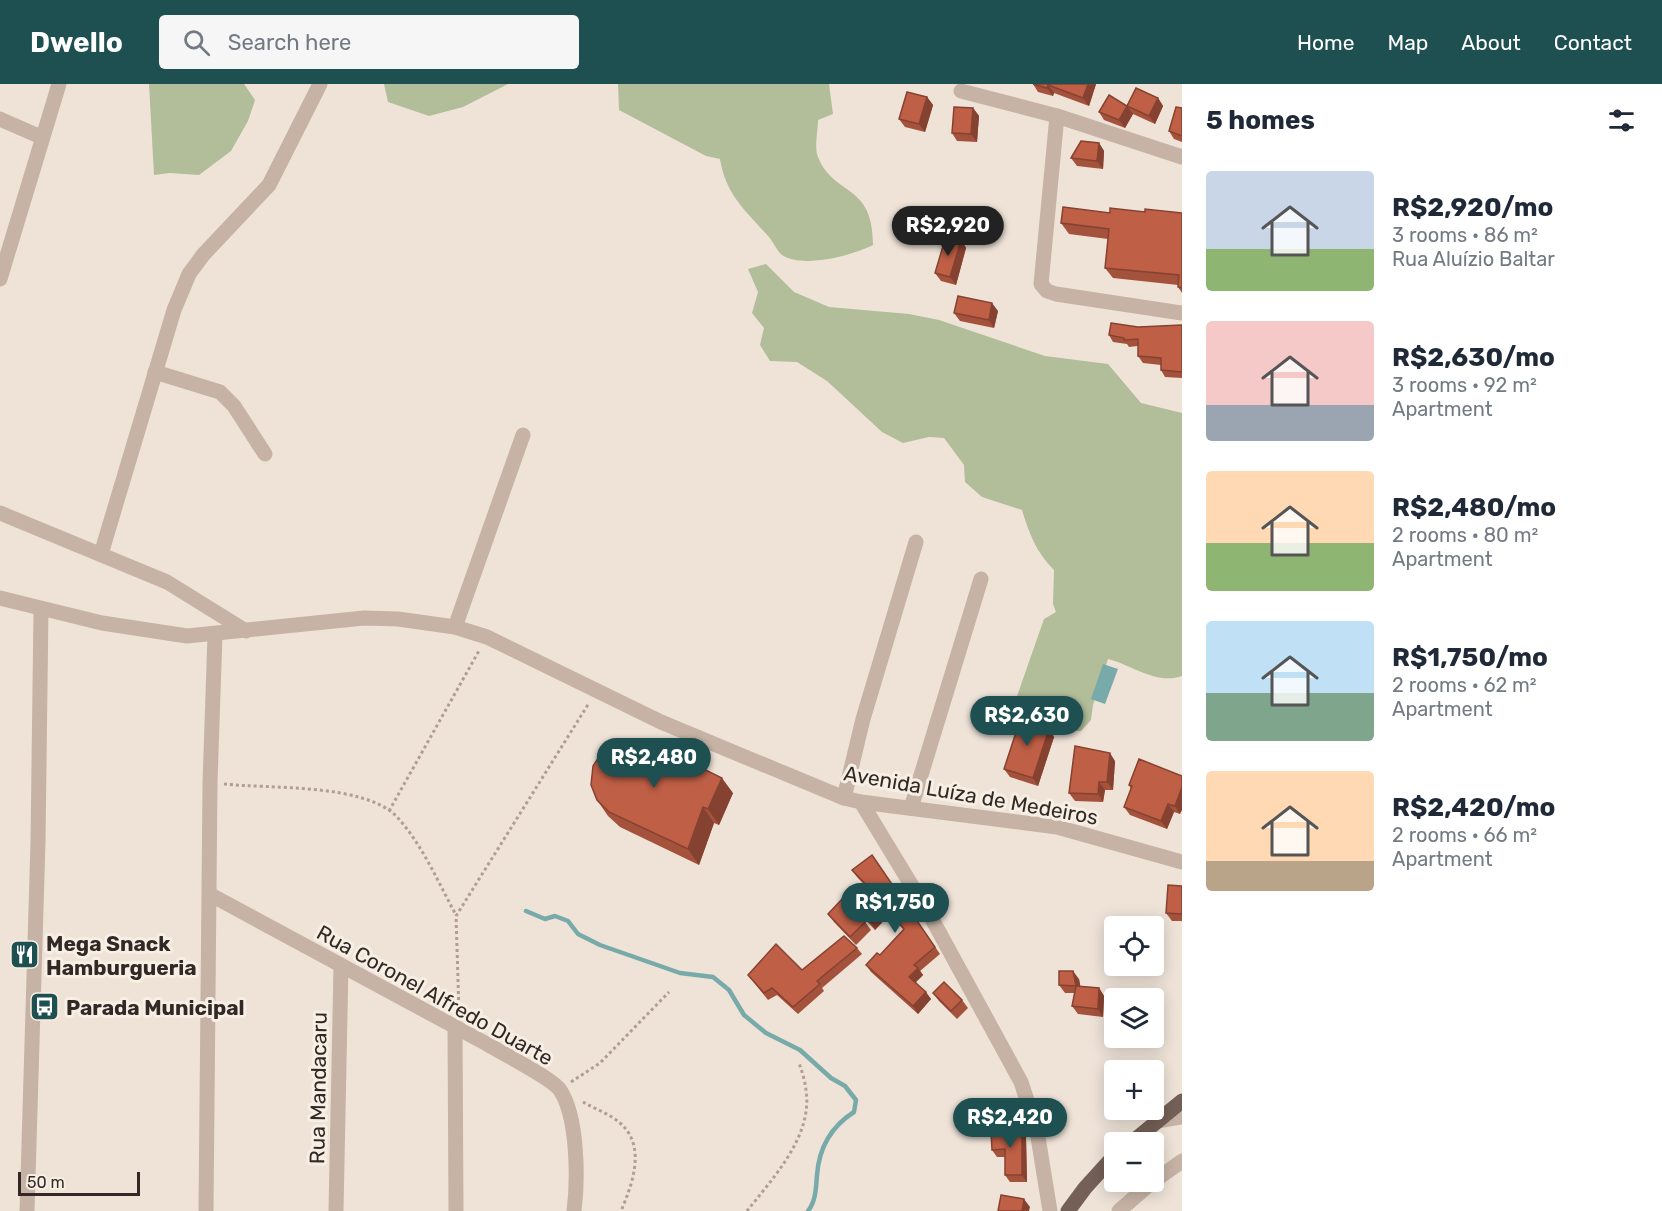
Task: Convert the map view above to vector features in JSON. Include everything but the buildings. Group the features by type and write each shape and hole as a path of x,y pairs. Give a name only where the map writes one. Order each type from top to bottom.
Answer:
{"main road":[{"path":"1144,1132 1182,1101"},
{"path":"1068,1211 1104,1167"}],"street":[{"path":"0,279 41,137 59,84"},
{"path":"101,554 174,310 189,274 202,255 269,185 320,84"},
{"path":"962,91 1057,116 1182,157"},
{"path":"1057,116 1041,284 1047,291 1056,294 1182,313"},
{"path":"0,119 41,137"},
{"path":"155,372 220,392 234,406 265,454"},
{"path":"455,627 523,435"},
{"path":"0,513 167,582 246,631"},
{"path":"844,798 863,719 916,542"},
{"path":"911,808 981,579"},
{"name":"Avenida Luíza de Medeiros","path":"0,597 41,610 155,633 215,635 333,619 364,618 398,619 455,627 487,637 691,736 844,798 1057,827 1182,862"},
{"path":"27,1211 38,842 41,610"},
{"path":"206,1211 211,896 210,783 215,635"},
{"path":"861,802 932,920 1021,1082 1037,1131 1050,1211"},
{"name":"Rua Coronel Alfredo Duarte","path":"211,896 515,1060 560,1089 571,1125 576,1156 574,1211"},
{"name":"Rua Mandacaru","path":"336,1211 341,966"},
{"path":"456,1211 457,1028"},
{"path":"1157,1121 1182,1117"},
{"path":"1164,1174 1182,1161"},
{"path":"1119,1211 1141,1192"}],"path":[{"path":"389,811 487,637"},
{"path":"456,916 597,690"},
{"path":"210,783 354,795 374,802 396,816 420,849 456,916 457,1028"},
{"path":"621,1211 635,1174 630,1137 621,1123 560,1089 600,1063 669,992"},
{"path":"747,1211 783,1165 805,1116 806,1090 799,1063"}],"green space":[{"path":"149,84 244,84 255,100 248,121 231,151 199,175 170,173 154,175"},
{"path":"384,84 508,84 463,107 429,116 388,102"},
{"path":"618,84 829,84 833,114 818,120 816,144 818,157 833,179 852,192 867,210 873,245 853,253 815,261 791,259 782,255 732,192 720,159 706,156 619,110"},
{"path":"766,264 794,292 829,307 909,314 939,320 1045,356 1108,364 1141,403 1182,413 1182,676 1163,678 1153,676 1108,659 1093,705 1091,720 1081,731 1065,728 1042,715 1016,709 1016,699 1044,619 1056,612 1053,604 1054,570 1034,542 1022,510 982,497 965,482 964,465 944,438 929,437 903,443 882,432 827,381 797,362 770,361 760,345 764,328 752,313 758,292 748,269"}],"water":[{"path":"1103,664 1118,669 1105,704 1091,699"}],"waterway":[{"path":"526,911 545,919 555,916 568,921 578,934 600,945 680,973 713,977 729,990 744,1015 766,1033 800,1050 831,1078 845,1086 856,1100 854,1112 839,1124 824,1147 818,1165 814,1198 808,1211"}],"place":[{"name":"Mega Snack Hamburgueria","path":"25,955"},
{"name":"Parada Municipal","path":"45,1007"}]}
